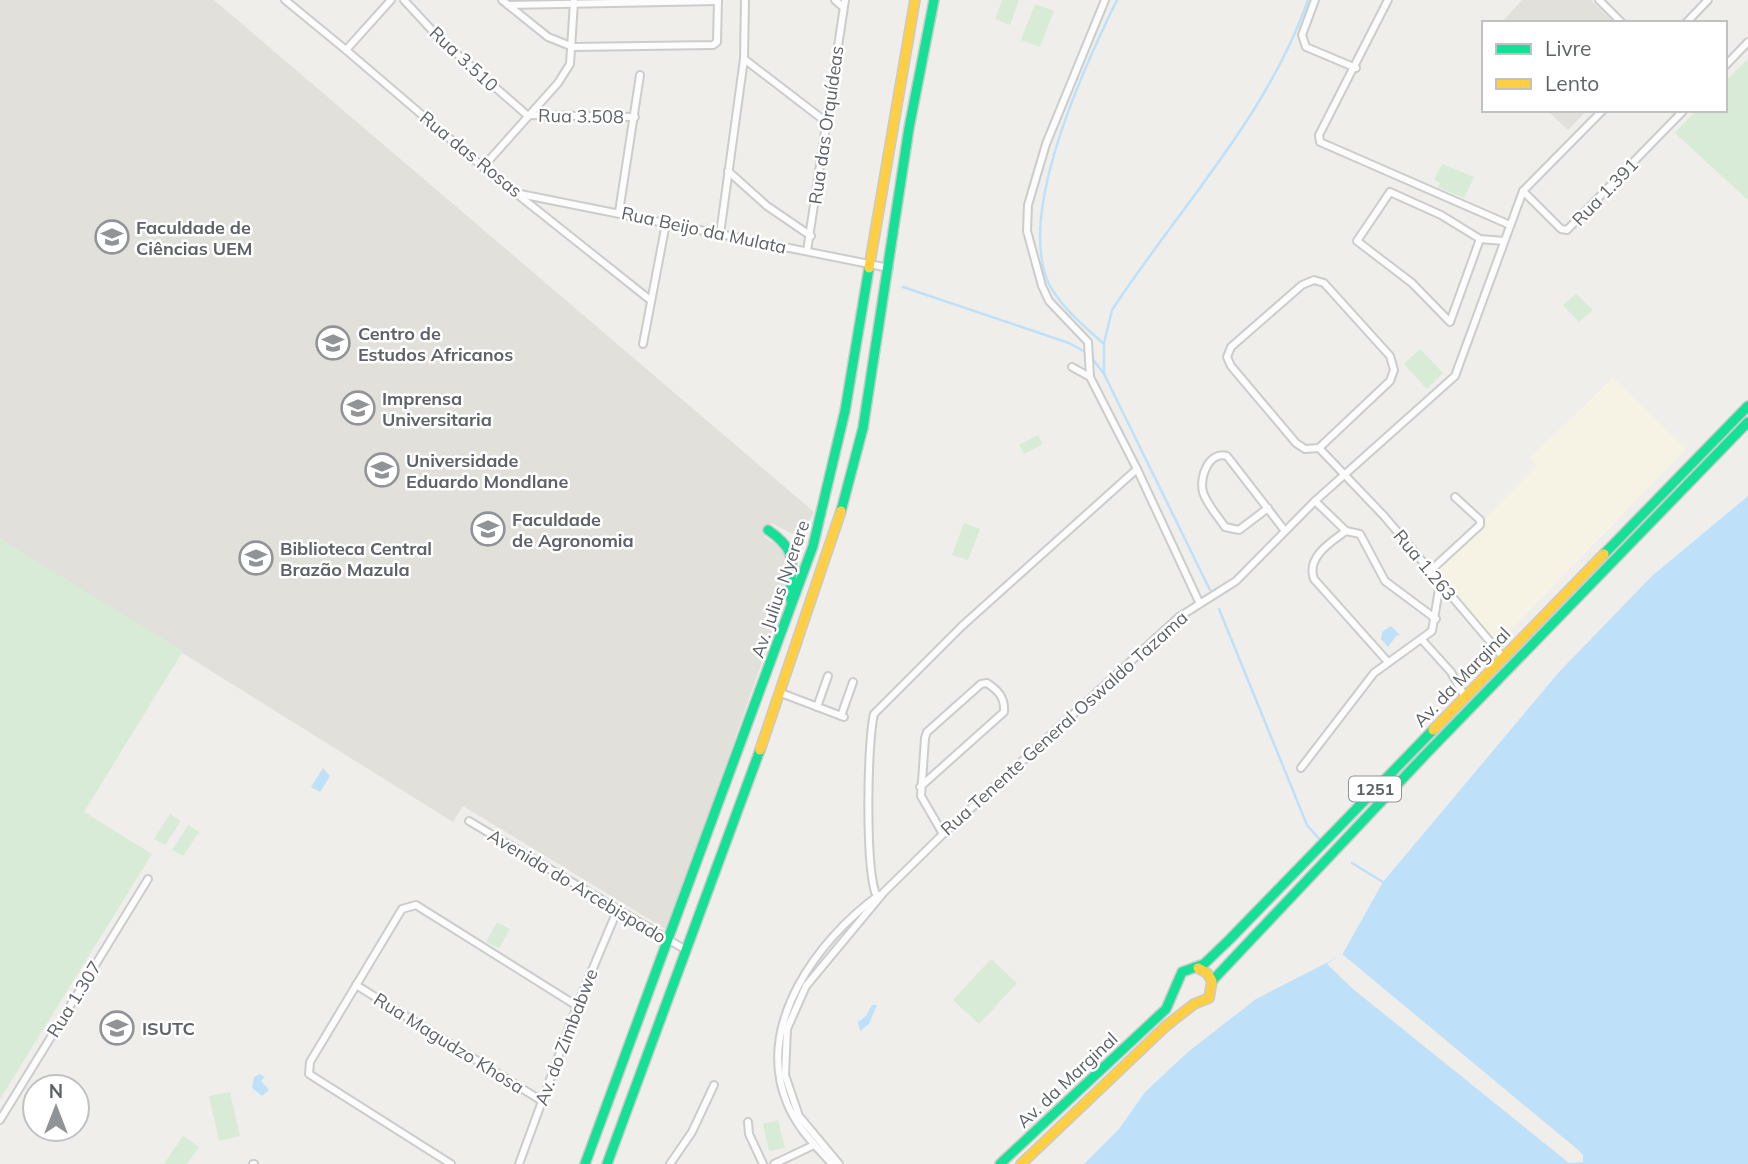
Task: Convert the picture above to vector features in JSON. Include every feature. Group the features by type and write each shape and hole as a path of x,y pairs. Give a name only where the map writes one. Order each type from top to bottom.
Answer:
{"main road":[{"name":"Av. Julius Nyerere","path":"585,1164 791,607 826,499 862,321 869,263 915,0"},
{"name":"Av. Julius Nyerere","path":"607,1164 781,693 817,593 834,534 863,428 909,128 934,0"},
{"name":"Av. da Marginal","path":"1000,1164 1166,1009 1182,972 1198,968 1230,939 1748,406"},
{"name":"Av. da Marginal","path":"1021,1164 1166,1026 1194,1004 1209,998 1212,981 1531,645 1748,422"},
{"path":"768,530 788,545 792,553 791,607"},
{"path":"1198,968 1207,973 1212,981"},
{"path":"1176,983 1182,1000 1194,1004"}],"street":[{"name":"Rua das Rosas","path":"285,0 483,167 649,299"},
{"path":"346,50 391,0"},
{"name":"Rua 3.510","path":"404,0 440,38 527,115"},
{"path":"720,234 744,59 745,0"},
{"path":"835,0 844,3"},
{"path":"1105,0 1042,154 1028,205 1027,231 1042,286 1049,301 1088,342 1090,377 1137,468 1199,602"},
{"path":"1315,0 1302,35 1306,47 1356,68"},
{"path":"1388,0 1356,68 1319,135 1320,142 1510,225"},
{"path":"1599,0 1620,21"},
{"path":"1606,6 1612,0"},
{"path":"1688,21 1708,0"},
{"path":"718,1 717,42 713,46 573,47 548,37 505,2 718,1"},
{"path":"483,167 558,83 570,64 574,2"},
{"name":"Rua das Orquídeas","path":"807,251 844,3"},
{"path":"1727,64 1748,42"},
{"path":"744,59 825,121"},
{"path":"619,212 640,75"},
{"name":"Rua Tenente General Oswaldo Tazama","path":"839,1164 809,1131 792,1102 785,1075 784,1042 792,1014 806,986 884,892 943,834 1161,632 1199,602 1236,581 1315,501 1457,373 1523,191 1601,112"},
{"name":"Rua 1.391","path":"1523,191 1561,229 1570,228 1682,112"},
{"name":"Rua 3.508","path":"527,115 635,117"},
{"path":"728,171 766,206 811,236"},
{"path":"1480,239 1450,322 1412,283 1357,240 1391,192 1441,215 1480,239 1504,241"},
{"name":"Rua Beijo da Mulata","path":"519,193 889,268"},
{"path":"643,344 649,299 666,223"},
{"path":"1314,280 1324,284 1390,356 1394,370 1390,381 1319,448 1305,449 1296,443 1231,366 1227,357 1231,347 1302,285 1314,280"},
{"path":"1072,367 1090,377"},
{"name":"Rua 1.263","path":"1319,448 1384,516 1503,657"},
{"path":"1268,508 1239,530 1225,527 1206,499 1202,487 1212,458 1217,455 1227,456 1268,508 1285,531"},
{"path":"877,897 871,879 870,768 874,714 961,626 1137,468"},
{"path":"1122,481 1132,477 1142,480"},
{"path":"1430,571 1480,525 1480,520 1455,497"},
{"path":"1315,501 1346,531 1360,534 1380,572 1394,590 1436,620"},
{"path":"1346,531 1318,554 1311,573 1317,586 1388,662"},
{"path":"1301,768 1363,685 1388,662 1423,641 1432,631 1436,620 1440,583"},
{"path":"1423,641 1451,672 1465,697"},
{"path":"817,707 828,676"},
{"path":"781,693 843,717 853,682"},
{"path":"920,787 1004,712 1004,704 996,689 987,683 981,684 927,732 920,787 928,811 943,834"},
{"name":"Avenida do Arcebispado","path":"469,821 686,950"},
{"name":"Rua 1.307","path":"0,1120 148,879"},
{"name":"Rua Tenente General Oswaldo Tazama","path":"832,1164 794,1118 782,1087 778,1059 781,1028 792,997 811,967 851,920 884,892"},
{"path":"451,1164 311,1077 308,1068 402,909 411,905 577,1006"},
{"name":"Av. do Zimbabwe","path":"519,1164 577,1006 617,911"},
{"name":"Rua Magudzo Khosa","path":"356,985 542,1101"},
{"path":"670,1164 692,1132 714,1085"},
{"path":"748,1122 749,1134 763,1164"},
{"path":"774,1164 814,1145"}],"shaded area":[{"name":"Universidade Eduardo Mondlane","path":"0,0 214,0 814,512 802,535 795,535 771,523 764,537 777,545 788,559 782,606 667,930 463,806 453,822 0,539"},
{"path":"1522,0 1591,0 1612,21 1503,21"},
{"path":"1549,112 1585,112 1568,130"},
{"path":"1613,378 1686,449 1498,643 1433,571 1537,466 1530,458"}],"green space":[{"path":"1002,0 1019,0 1010,25 995,19"},
{"path":"1035,4 1054,11 1040,47 1021,40"},
{"path":"1748,59 1748,200 1675,133 1695,112 1727,112 1727,79"},
{"path":"1442,164 1474,177 1464,198 1438,187 1440,183 1434,180"},
{"path":"1576,294 1593,310 1579,322 1563,305"},
{"path":"1420,349 1443,373 1427,389 1404,364"},
{"path":"1038,435 1043,444 1024,454 1019,445"},
{"path":"964,523 980,529 968,560 952,555"},
{"path":"0,539 183,651 84,812 152,854 0,1099"},
{"path":"170,814 181,821 165,845 154,839"},
{"path":"188,825 199,832 183,856 172,850"},
{"path":"497,922 510,929 499,948 486,942"},
{"path":"991,959 1017,983 979,1024 953,1000"},
{"path":"230,1092 240,1136 219,1141 209,1096"},
{"path":"778,1120 785,1148 769,1151 763,1124"},
{"path":"183,1136 199,1147 187,1164 164,1164"}],"water":[{"path":"1748,496 1748,1164 1084,1164 1119,1129 1145,1092 1188,1052 1256,999 1342,955 1383,882 1559,672 1652,576"},
{"path":"1391,626 1400,635 1396,636 1388,647 1381,639 1382,632"},
{"path":"323,768 330,776 320,792 311,787"},
{"path":"872,1005 877,1005 869,1024 860,1031 858,1022 866,1016"},
{"path":"260,1074 265,1077 261,1081 269,1090 262,1096 252,1088 254,1077"}],"pier":[{"path":"1342,954 1577,1149 1583,1155 1583,1162 1569,1163 1353,989 1327,964"}],"waterway":[{"path":"1103,343 1066,308 1049,284 1041,254 1041,219 1059,140 1088,62 1117,0"},
{"path":"1104,374 1104,343 1112,310 1246,123 1291,43 1308,0"},
{"path":"903,287 1069,343 1087,353"},
{"path":"1092,358 1104,374 1210,590"},
{"path":"1219,609 1307,825 1320,840"},
{"path":"1352,863 1383,882"}],"traffic: fast":[{"path":"841,511 863,428 909,128 934,0"},
{"path":"585,1164 813,546 845,411 869,268"},
{"path":"1604,554 1748,406"},
{"path":"1212,981 1426,754 1748,422"},
{"path":"768,530 779,538 790,553 791,601"},
{"path":"1000,1164 1166,1009 1182,972 1204,964 1230,939 1433,730"},
{"path":"607,1164 760,750"}],"traffic: slow":[{"path":"869,268 915,0"},
{"path":"760,750 841,511"},
{"path":"1433,730 1604,554"},
{"path":"1021,1164 1166,1026 1194,1004 1209,998 1212,981 1207,973 1198,968"}],"place":[{"name":"Faculdade de Ciências UEM","path":"112,237"},
{"name":"Centro de Estudos Africanos","path":"333,343"},
{"name":"Imprensa Universitaria","path":"358,408"},
{"name":"Universidade Eduardo Mondlane","path":"382,470"},
{"name":"Faculdade de Agronomia","path":"488,529"},
{"name":"Biblioteca Central Brazão Mazula","path":"256,558"},
{"name":"ISUTC","path":"117,1028"}]}
